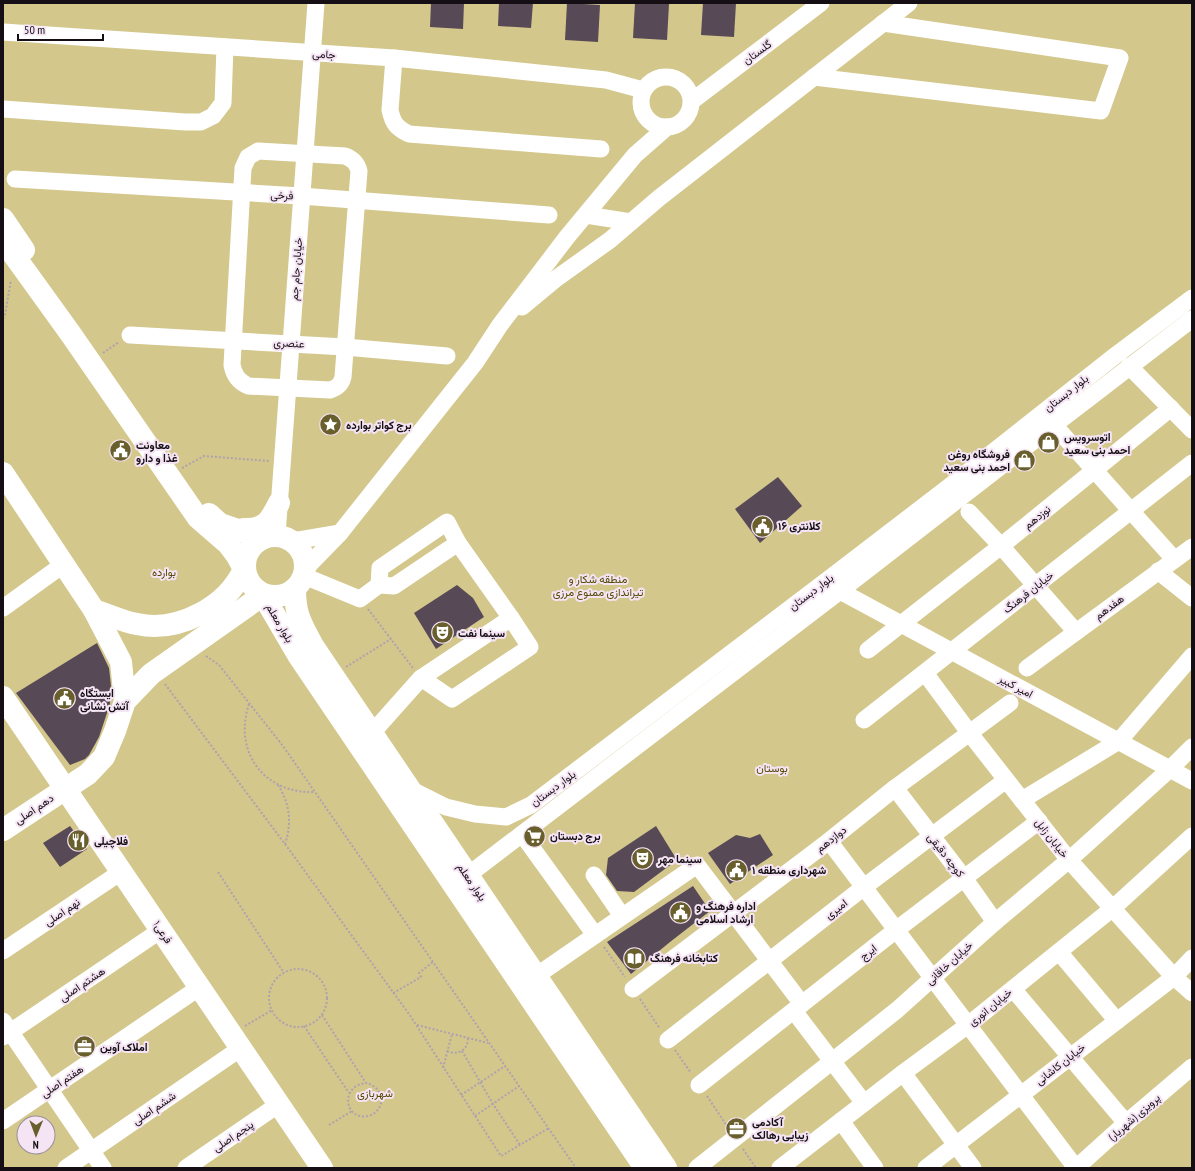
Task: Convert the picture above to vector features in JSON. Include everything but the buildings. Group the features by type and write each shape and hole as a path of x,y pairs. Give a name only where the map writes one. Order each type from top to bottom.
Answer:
{"main road":[{"path":"3,219 206,512 220,524 277,538 300,548 304,557 302,578 286,594 275,596 264,595 256,589 237,556 228,544 198,518 70,333 3,240"},
{"path":"3,473 94,610 121,662 126,701"},
{"path":"232,528 253,530 264,526 270,520 279,503"},
{"path":"94,610 136,624 158,626 178,623 198,615 218,602 234,588 244,570 246,556 250,548 277,538"},
{"name":"بلوار معلم","path":"302,578 295,605 299,620 313,646 409,788 461,881 642,1166"},
{"path":"126,701 151,674 264,595"},
{"name":"بلوار معلم","path":"264,595 298,655 461,881 536,976 666,1168"},
{"name":"فرعی۱","path":"3,696 320,1167"},
{"name":"دهم اصلی","path":"3,830 88,774 104,757 126,701"}],"street":[{"name":"خیابان جام جم","path":"277,538 290,343 316,3"},
{"name":"گلستان","path":"692,101 821,3"},
{"path":"500,325 557,278 610,240 659,198 909,3"},
{"path":"814,77 1101,111 1120,58 883,23"},
{"name":"جامی","path":"3,32 394,58 606,80 643,90"},
{"path":"3,109 201,122 213,116 223,103 225,47"},
{"path":"394,58 390,110 392,118 398,129 409,134 601,149"},
{"path":"458,543 394,586 379,585 360,599 302,578 340,533 474,363 500,325 566,237 635,155 667,128 680,124 689,114 692,101 688,88 678,79 665,76 652,80 643,90 640,103 644,116 654,125 667,128"},
{"path":"258,151 304,154 345,156 354,161 359,171 343,377 339,386 330,390 248,386 236,378 232,365 244,168 248,158 258,151"},
{"name":"فرخی","path":"15,179 301,196 549,215"},
{"path":"586,215 631,222"},
{"name":"بلوار دبستان","path":"409,788 446,808 475,814 506,816 531,805 950,486 1110,359 1192,298"},
{"name":"بلوار دبستان","path":"461,881 1192,319"},
{"name":"عنصری","path":"130,335 290,343 447,356"},
{"path":"1129,366 1192,430"},
{"name":"نوزدهم","path":"868,650 1095,471 1171,408"},
{"path":"1054,425 1174,559"},
{"name":"خیابان فرهنگ","path":"864,720 1036,586 1130,510 1192,463"},
{"path":"969,512 1001,546 1076,632"},
{"path":"379,585 380,568 447,522 458,543 530,647 452,699 421,678"},
{"path":"277,538 340,533"},
{"name":"هفدهم","path":"1027,668 1192,547"},
{"path":"3,608 64,564"},
{"path":"1158,571 1192,598"},
{"path":"830,578 840,591"},
{"name":"امیر کبیر","path":"840,591 1192,781"},
{"path":"372,733 421,678 511,618"},
{"path":"1022,800 1119,741 1192,656"},
{"name":"خیابان زابل","path":"925,673 970,734 1069,860 1174,977 1192,993"},
{"name":"دوازدهم","path":"633,989 829,841 895,788 1010,703"},
{"name":"خیابان خاقانی","path":"697,1168 717,1162 832,1062 897,1010 995,922 1069,860 1170,769 1192,747"},
{"name":"امیری","path":"668,1040 864,887 1006,780"},
{"name":"کوچه دقیقی","path":"895,788 964,878 995,922"},
{"name":"ایرج","path":"699,1085 896,930 1039,822"},
{"path":"522,834 595,935"},
{"name":"خیابان انوری","path":"780,1168 968,1025 1059,952 1113,908 1192,836"},
{"path":"829,841 1076,1168"},
{"path":"536,976 697,865 769,961 832,1062 864,1104"},
{"name":"نهم اصلی","path":"3,951 121,872"},
{"path":"594,875 622,916"},
{"name":"هشتم اصلی","path":"6,1030 161,930"},
{"path":"1059,952 1117,1021"},
{"name":"خیابان کاشانی","path":"926,1168 1174,977 1192,958"},
{"name":"هفتم اصلی","path":"3,1121 200,987"},
{"path":"1013,989 1126,1123"},
{"path":"6,1030 50,1089 103,1168"},
{"name":"ششم اصلی","path":"66,1168 91,1151 236,1041"},
{"name":"پرویزی (شهریار)","path":"1076,1168 1126,1123 1191,1070"},
{"path":"903,1073 973,1168"},
{"name":"پنجم اصلی","path":"186,1168 279,1104"},
{"path":"841,1121 875,1168"}],"path":[{"path":"3,318 5,315 12,277"},
{"path":"98,356 130,335"},
{"path":"178,470 204,456 282,462"},
{"path":"360,599 421,678"},
{"path":"333,676 391,639"},
{"path":"192,645 218,665 283,746 576,1168"},
{"path":"164,682 394,993 501,1156 549,1128"},
{"path":"249,704 244,730 247,748 255,765 277,784 295,791 315,792"},
{"path":"277,784 286,800 289,817 288,835 285,844"},
{"path":"218,872 284,973"},
{"path":"394,993 421,977 418,973 433,962"},
{"path":"305,969 312,972 322,981 328,995 327,1002 322,1015 311,1024 297,1027 285,1024 275,1016 269,996 274,982 284,973 290,970 305,969"},
{"path":"236,1041 272,1010"},
{"path":"322,1015 366,1083"},
{"path":"416,1025 490,1043"},
{"path":"304,1026 349,1093"},
{"path":"443,1068 452,1034"},
{"path":"447,1051 455,1054 462,1051 467,1046 468,1038"},
{"path":"462,1051 493,1104 520,1145"},
{"path":"461,1095 505,1066"},
{"path":"366,1083 371,1084 379,1091 381,1097 380,1107 376,1112 367,1116 356,1114 352,1111 348,1102 349,1093 356,1085 366,1083"},
{"path":"475,1116 519,1086"},
{"path":"329,1125 352,1111"}],"green space":[{"name":"منطقه شکار و تیراندازی ممنوع مرزی","path":"3,3 1192,3 1192,1168 3,1168"}],"place":[{"name":"برج کواتر بوارده","path":"331,425"},
{"name":"اتوسرویس احمد بنی سعید","path":"1049,443"},
{"name":"معاونت غذا و دارو","path":"121,451"},
{"name":"فروشگاه روغن احمد بنی سعید","path":"1025,460"},
{"name":"کلانتری ۱۶","path":"763,526"},
{"name":"سینما نفت","path":"443,633"},
{"name":"ایستگاه آتش نشانی","path":"64,699"},
{"name":"برج دبستان","path":"535,836"},
{"name":"فلاچیلی","path":"78,841"},
{"name":"سینما مهر","path":"642,859"},
{"name":"شهرداری منطقه ۱","path":"736,870"},
{"name":"اداره فرهنگ و ارشاد اسلامی","path":"681,912"},
{"name":"کتابخانه فرهنگ","path":"635,958"},
{"name":"املاک آوین","path":"85,1047"},
{"name":"آکادمی زیبایی رهالک","path":"736,1128"}],"park label":[{"name":"بوارده","path":"164,572"},
{"name":"بوستان","path":"772,768"},
{"name":"شهربازی","path":"375,1093"}]}
